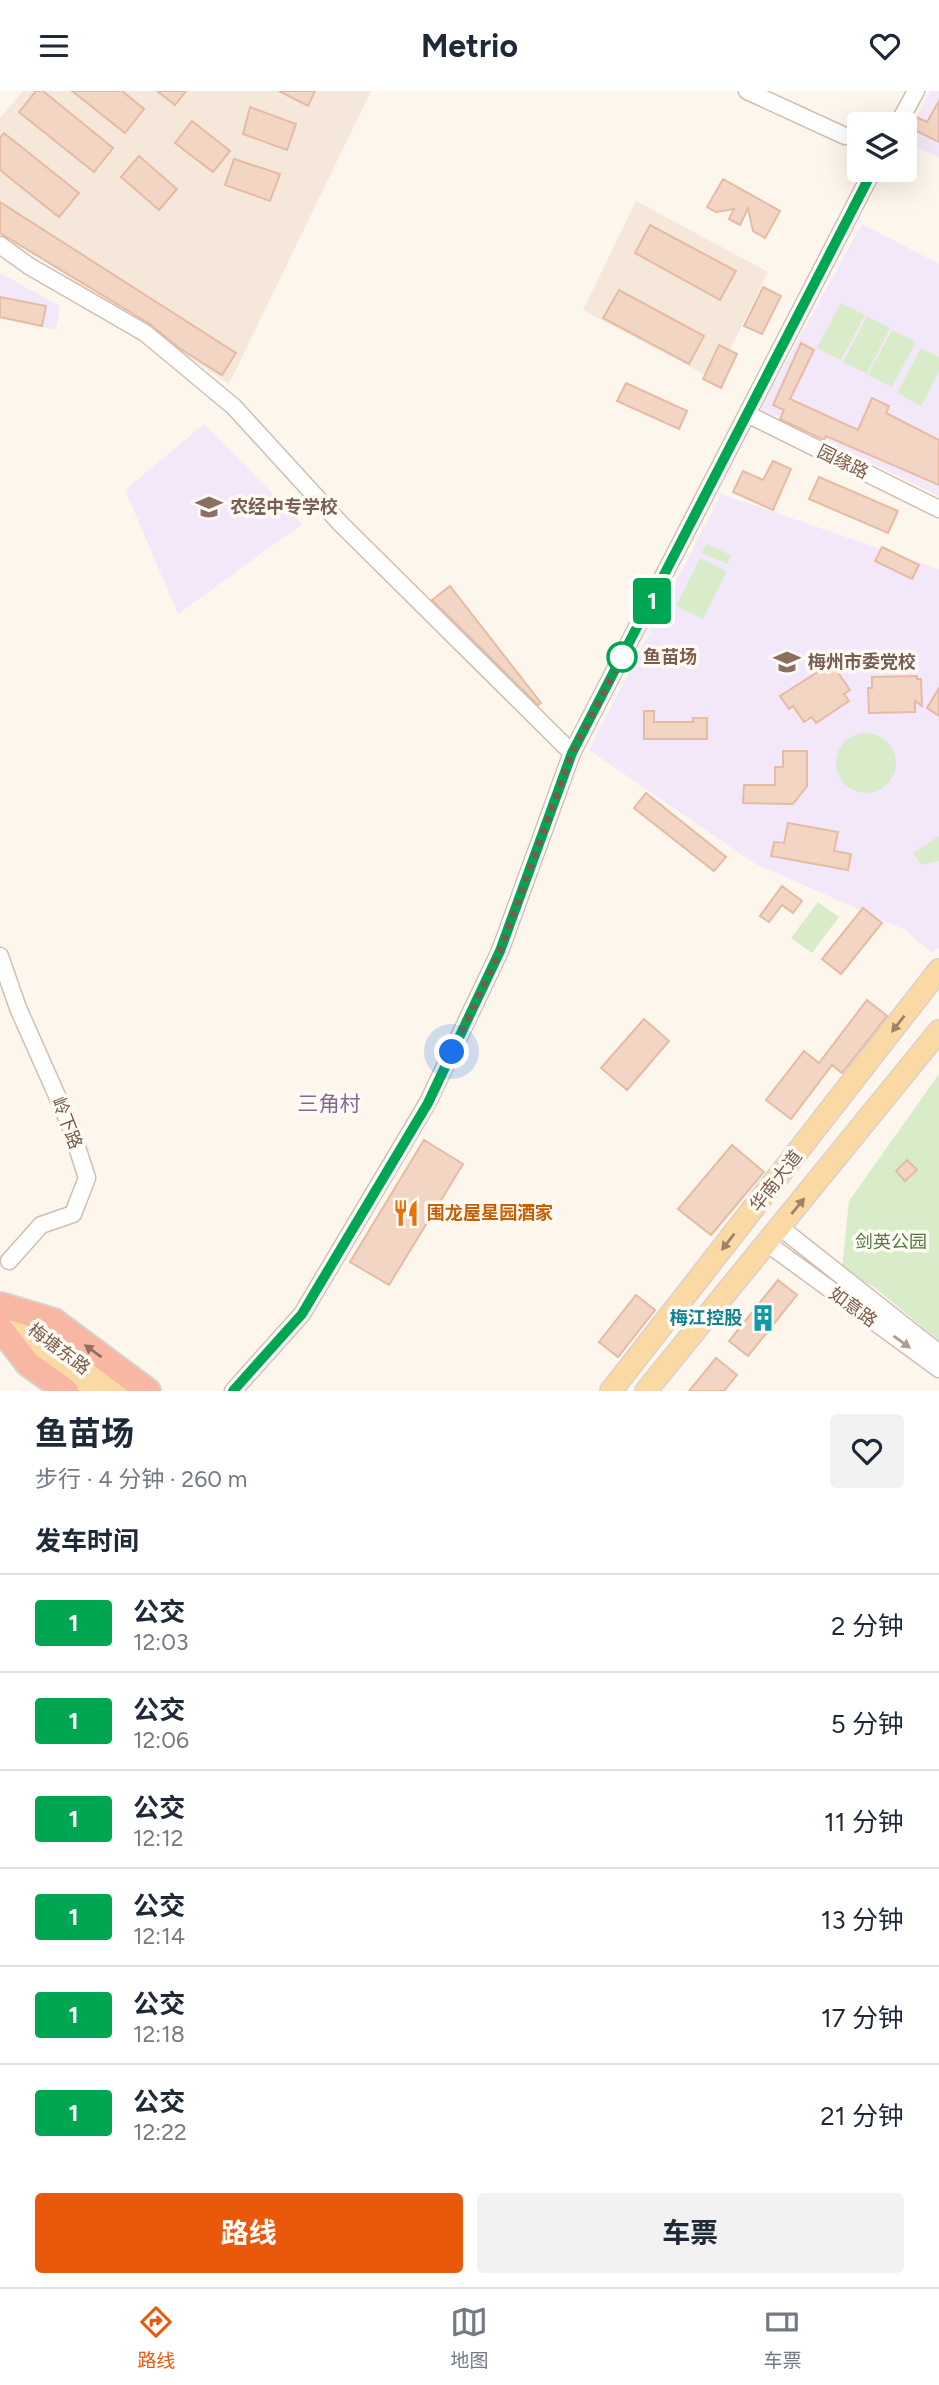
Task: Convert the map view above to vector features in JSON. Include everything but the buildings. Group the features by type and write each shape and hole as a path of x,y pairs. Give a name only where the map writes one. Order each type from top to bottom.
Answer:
{"highway":[{"path":"1,1316 28,1364 66,1391"},
{"path":"1,1316 54,1321 148,1391"}],"main road":[{"name":"华南大道","path":"611,1391 939,970"},
{"name":"华南大道","path":"646,1391 939,1031"},
{"name":"梅塘东路","path":"1,1316 88,1391"},
{"name":"梅塘东路","path":"1,1316 115,1391"}],"street":[{"path":"747,91 845,136"},
{"path":"905,112 916,91"},
{"path":"233,1391 302,1314 428,1103 500,951 572,753 867,182"},
{"path":"0,245 29,266 145,333 234,407 340,523 572,753"},
{"name":"园缘路","path":"747,414 939,509"},
{"name":"岭下路","path":"0,956 19,1008 70,1125 87,1178 73,1215 41,1225 9,1261"},
{"name":"如意路","path":"774,1236 939,1353"},
{"name":"如意路","path":"774,1236 939,1369"}],"shaded area":[{"path":"23,91 371,91 229,384 0,232 0,118"},
{"path":"930,91 939,91 939,158 917,147 917,117"},
{"path":"636,201 768,272 715,380 583,310"},
{"path":"862,224 939,264 939,496 760,409"},
{"path":"0,273 60,306 56,330 0,319"},
{"name":"农经中专学校","path":"204,424 302,524 178,614 125,490"},
{"name":"梅州市委党校","path":"721,494 939,569 939,948 932,953 905,930 754,863 589,750"}],"green space":[{"path":"841,303 865,315 841,360 817,348"},
{"path":"867,316 890,328 867,374 843,362"},
{"path":"892,330 916,342 892,387 868,375"},
{"path":"921,348 939,357 939,371 921,406 897,393"},
{"path":"706,544 731,555 727,564 702,553"},
{"path":"700,558 727,571 703,619 676,606"},
{"path":"866,733 883,738 891,746 896,763 891,780 883,788 866,793 849,788 841,780 836,763 841,746 849,738"},
{"path":"939,836 939,861 921,865 913,853"},
{"path":"818,902 839,917 812,953 791,938"},
{"name":"剑英公园","path":"939,1074 939,1341 874,1287 842,1269 849,1201"}],"bus line":[{"name":"1","path":"233,1391 302,1314 428,1103 500,951 572,753 866,182"}],"place":[{"name":"农经中专学校","path":"209,507"},
{"name":"鱼苗场","path":"622,657"},
{"name":"梅州市委党校","path":"787,662"},
{"name":"围龙屋星园酒家","path":"406,1213"},
{"name":"梅江控股","path":"763,1318"}],"district":[{"name":"三角村","path":"329,1103"}],"route":[{"path":"452,1052 500,951 572,753 622,657"}]}
